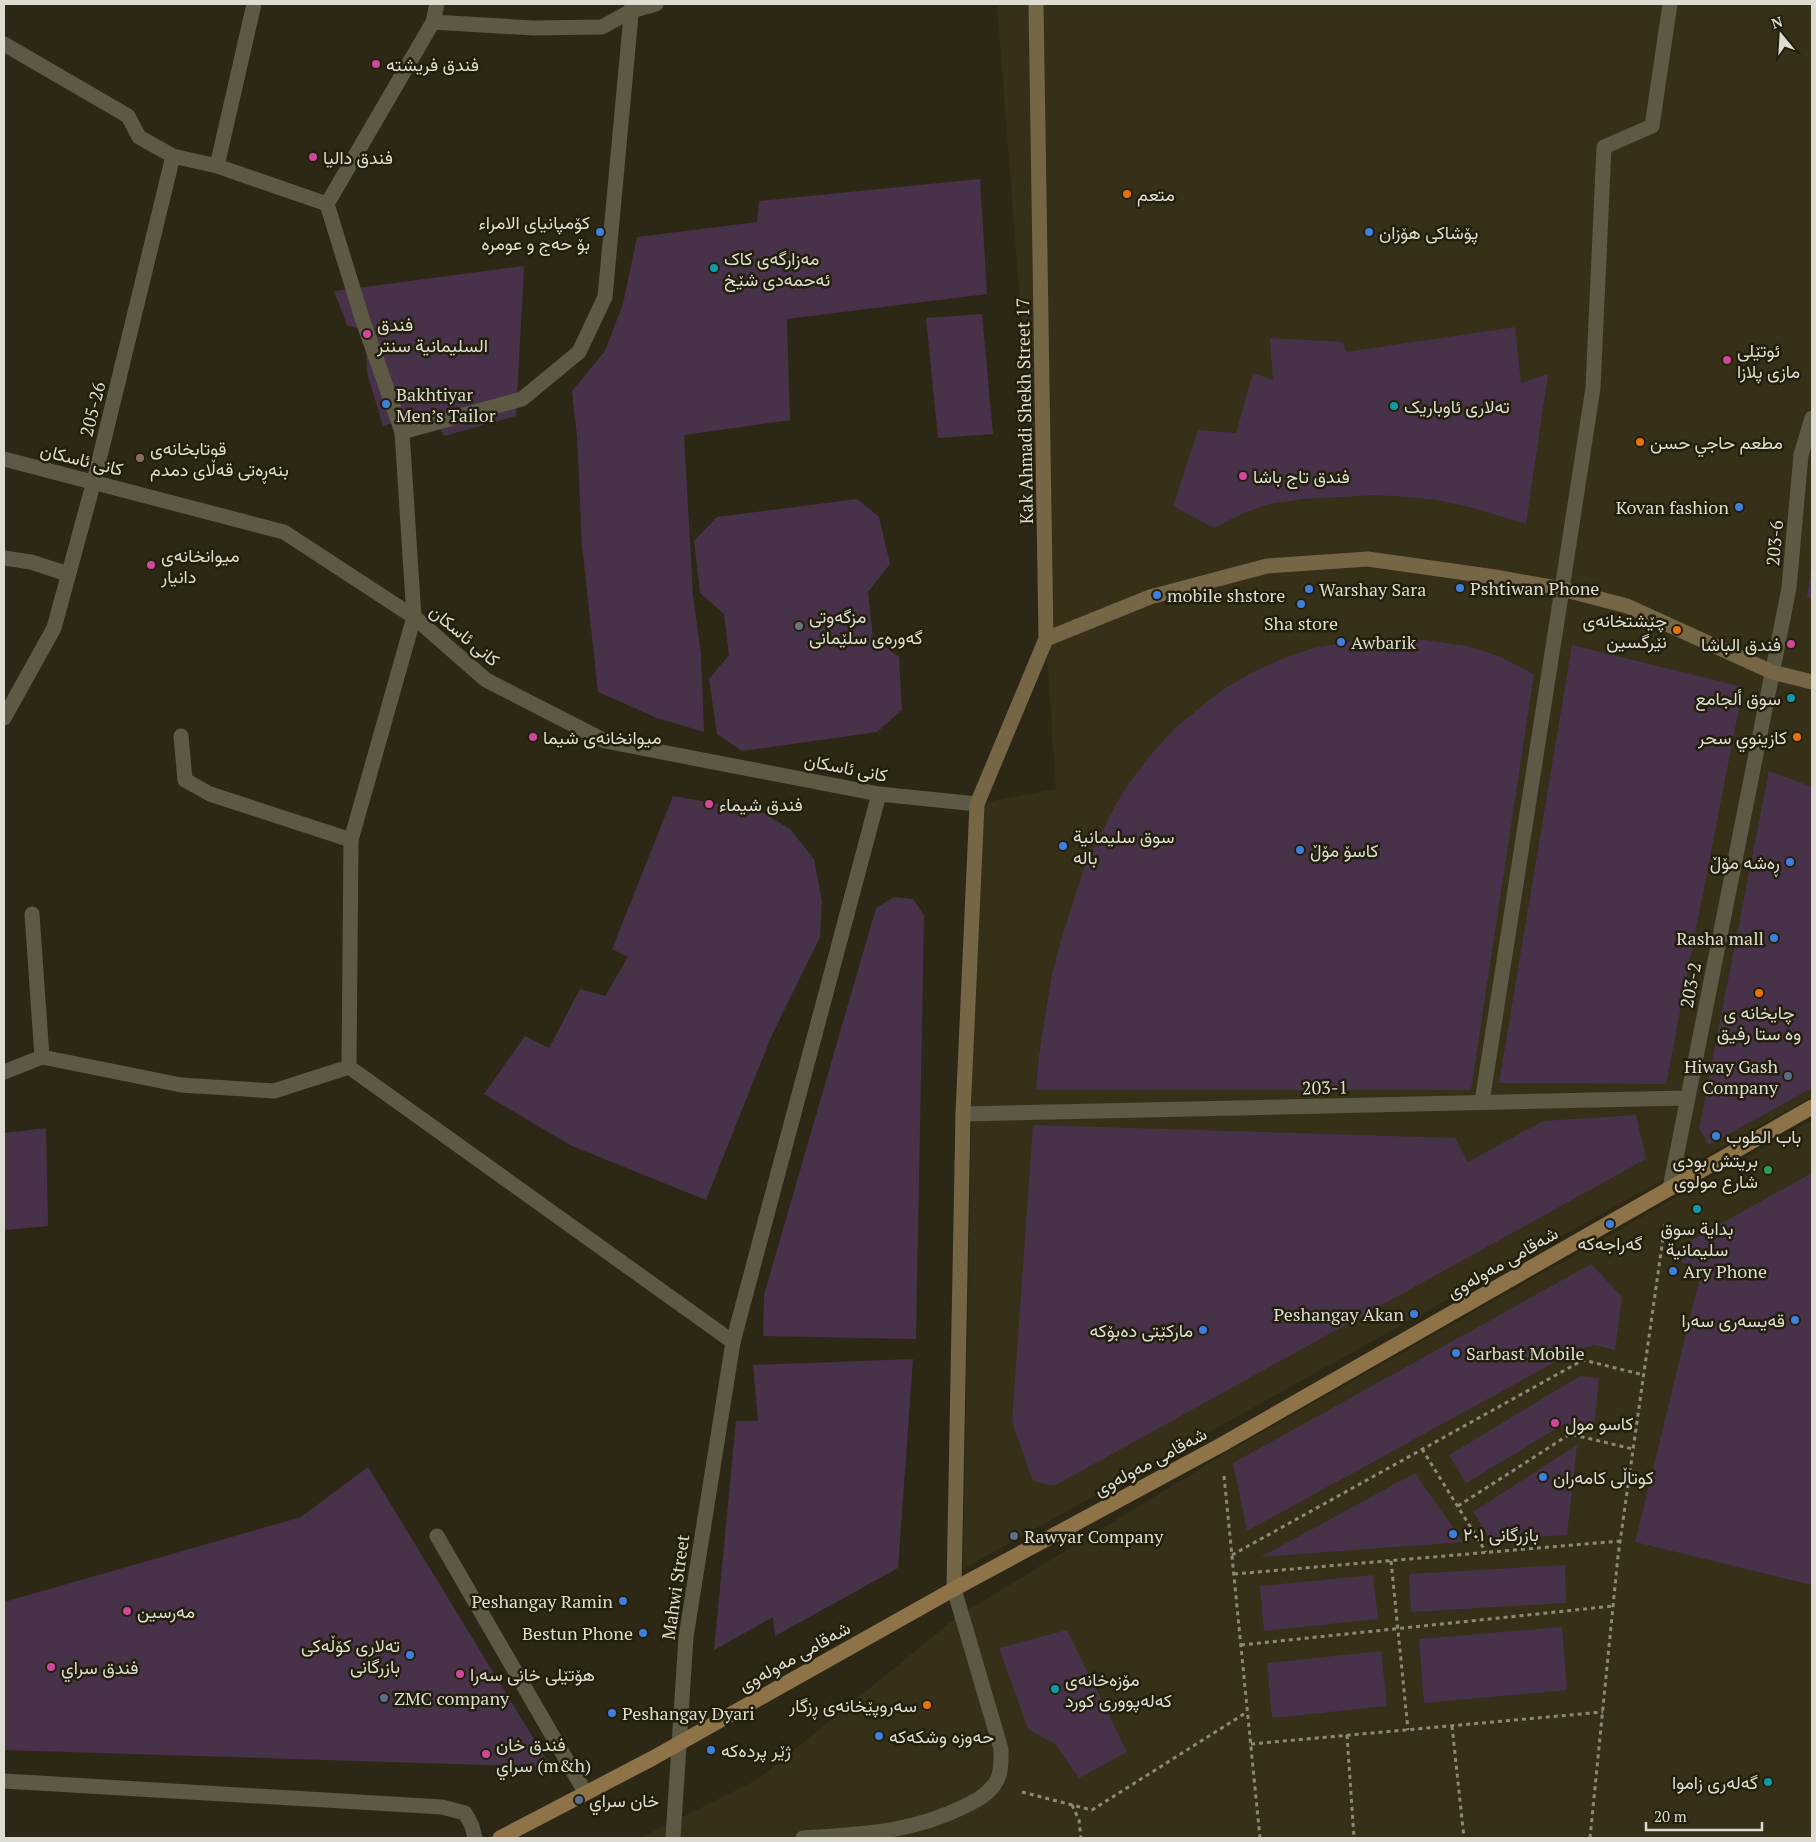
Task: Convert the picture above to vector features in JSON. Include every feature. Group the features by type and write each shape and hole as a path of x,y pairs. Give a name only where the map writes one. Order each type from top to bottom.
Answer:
{"main road":[{"name":"Kak Ahmadi Shekh Street 17","path":"977,804 1046,640 1036,4"},
{"path":"1046,640 1150,597 1267,566 1368,559 1496,577 1562,590 1627,606 1772,672 1812,682"},
{"path":"954,1588 963,1114 977,804"},
{"name":"شەقامی مەولەوی","path":"500,1838 653,1758 954,1588 1221,1445 1812,1107"}],"street":[{"path":"217,166 254,4"},
{"path":"349,1067 351,840 414,617 402,432 362,318 327,204 433,22 437,4"},
{"path":"433,22 533,28 602,27 631,7 656,4"},
{"path":"1482,1102 1593,388 1604,147 1652,126 1670,4"},
{"path":"402,432 522,399 579,352 605,297 631,7"},
{"path":"4,44 128,116 139,137 173,156 217,166 327,204"},
{"name":"205-26","path":"4,718 54,628 94,482 173,156"},
{"name":"203-6","path":"1772,672 1789,588 1801,455 1812,418"},
{"name":"کانی ئاسکان","path":"4,459 284,532 414,617 486,680 606,740 879,794 977,804"},
{"path":"4,558 31,562 68,574"},
{"name":"203-2","path":"1670,1188 1772,672"},
{"path":"181,736 185,780 210,794 351,840"},
{"name":"Mahwi Street","path":"673,1838 686,1637 733,1342 879,794"},
{"path":"32,914 42,1058"},
{"path":"4,1072 42,1058 181,1085 274,1091 349,1067"},
{"path":"349,1067 733,1342"},
{"name":"203-1","path":"963,1114 1687,1098"},
{"path":"437,1536 585,1792"},
{"path":"803,1838 904,1829 931,1822 981,1798 995,1784 1001,1768 1001,1748 954,1588"},
{"path":"4,1781 442,1806 464,1813 472,1826 475,1838"}],"path":[{"path":"1590,1838 1620,1541 1670,1188"},
{"path":"1232,1555 1583,1360 1644,1375"},
{"path":"1458,1506 1570,1434 1633,1449"},
{"path":"1221,1445 1260,1838"},
{"path":"1422,1449 1486,1552"},
{"path":"1234,1574 1620,1541"},
{"path":"1391,1561 1408,1730"},
{"path":"1241,1645 1613,1606"},
{"path":"995,1784 1092,1810 1248,1712"},
{"path":"1251,1744 1603,1712"},
{"path":"1452,1726 1464,1838"},
{"path":"1347,1735 1354,1838"},
{"path":"1072,1805 1079,1820 1081,1838"}],"shaded area":[{"path":"997,4 1812,4 1812,1097 963,1569 977,804 1056,789"},
{"name":"بازرگانی ٢٠١","path":"1812,1120 1812,1838 640,1838 757,1780 957,1617 1231,1450"}],"building":[{"path":"980,179 987,294 787,319 790,420 684,435 693,595 701,655 704,732 657,718 598,692 582,545 577,436 572,391 605,351 623,304 637,237 757,222 759,201"},
{"path":"524,266 516,416 444,436 438,425 425,413 407,414 397,422 383,426 367,373 366,331 347,325 334,291"},
{"path":"982,314 993,434 938,438 926,318"},
{"name":"تەلاری ئاوباریک","path":"1515,327 1521,383 1548,374 1526,524 1474,508 1437,500 1375,495 1304,499 1269,504 1243,513 1214,528 1173,506 1198,430 1236,433 1253,373 1273,380 1270,338 1343,342 1346,352"},
{"name":"مزگەوتی گەورەی سلێمانی","path":"857,499 879,517 890,564 868,592 873,638 899,657 902,710 877,732 742,751 717,734 709,679 729,655 724,614 700,593 694,541 717,517"},
{"path":"1812,569 1812,598 1807,597"},
{"name":"کاسۆ مۆڵ","path":"1391,638 1426,640 1467,646 1499,656 1534,674 1471,1090 1036,1090 1039,1056 1051,979 1061,940 1084,868 1116,804 1132,779 1177,726 1222,690 1251,673 1313,648"},
{"path":"1572,645 1743,687 1666,1084 1499,1083"},
{"name":"Rasha mall","path":"1769,771 1812,787 1812,1088 1709,1145 1699,1128"},
{"path":"673,796 760,811 790,829 814,859 822,902 820,937 771,1037 706,1200 572,1146 484,1094 525,1036 549,1048 580,989 605,996 628,957 612,949"},
{"path":"894,897 913,899 924,915 916,1339 763,1336 764,1295 876,908"},
{"path":"1636,1115 1646,1159 1054,1486 1033,1481 1012,1422 1033,1125 1455,1138 1468,1162 1543,1121"},
{"path":"46,1128 48,1226 4,1230 4,1133"},
{"path":"1812,1173 1812,1585 1635,1542 1702,1269 1681,1262 1688,1242"},
{"path":"1591,1264 1622,1297 1615,1350 1594,1345 1577,1350 1247,1531 1233,1463"},
{"path":"913,1359 898,1568 775,1636 773,1617 714,1650 736,1421 758,1421 753,1365"},
{"path":"1580,1376 1599,1378 1594,1427 1564,1424 1466,1483 1449,1455"},
{"path":"1577,1445 1567,1535 1491,1540 1473,1512"},
{"path":"368,1467 551,1767 4,1750 4,1602 301,1517"},
{"path":"1415,1473 1463,1542 1261,1557"},
{"path":"1565,1565 1566,1603 1411,1612 1409,1574"},
{"path":"1373,1575 1378,1619 1264,1631 1260,1586"},
{"path":"1562,1627 1567,1690 1424,1703 1419,1639"},
{"name":"مۆزەخانەی کەلەپووری کورد","path":"1067,1630 1127,1752 1079,1778 1055,1744 1028,1729 999,1648"},
{"path":"1381,1651 1387,1706 1272,1718 1267,1663"}],"place":[{"name":"فندق فريشته","path":"376,64"},
{"name":"فندق داليا","path":"313,157"},
{"name":"متعم","path":"1127,194"},
{"name":"کۆمپانیای الامراء بۆ حەج و عومرە","path":"600,232"},
{"name":"پۆشاکی هۆزان","path":"1369,232"},
{"name":"مەزارگەی کاک ئەحمەدی شێخ","path":"714,268"},
{"name":"فندق السليمانية سنتر","path":"367,334"},
{"name":"ئوتێلی مازی پلازا","path":"1727,360"},
{"name":"Bakhtiyar Men’s Tailor","path":"386,404"},
{"name":"تەلاری ئاوباریک","path":"1394,406"},
{"name":"مطعم حاجي حسن","path":"1640,442"},
{"name":"قوتابخانەی بنەڕەتی قەڵای دمدم","path":"140,458"},
{"name":"فندق تاج باشا","path":"1243,476"},
{"name":"Kovan fashion","path":"1739,507"},
{"name":"میوانخانەی دانیار","path":"151,565"},
{"name":"Pshtiwan Phone","path":"1460,588"},
{"name":"Warshay Sara","path":"1309,589"},
{"name":"mobile shstore","path":"1157,595"},
{"name":"Sha store","path":"1301,604"},
{"name":"مزگەوتی گەورەی سلێمانی","path":"799,626"},
{"name":"چێشتخانە‌ی نێرگسین","path":"1677,630"},
{"name":"Awbarik","path":"1341,642"},
{"name":"فندق الباشا","path":"1791,644"},
{"name":"سوق ألجامع","path":"1791,698"},
{"name":"میوانخانەی شیما","path":"533,737"},
{"name":"كازينوي سحر","path":"1797,737"},
{"name":"فندق شيماء","path":"709,804"},
{"name":"سوق سليمانية باله","path":"1063,846"},
{"name":"کاسۆ مۆڵ","path":"1300,850"},
{"name":"ڕەشە مۆڵ","path":"1790,862"},
{"name":"Rasha mall","path":"1774,938"},
{"name":"چايخانه ى وه ستا رفيق","path":"1759,993"},
{"name":"Hiway Gash Company","path":"1788,1076"},
{"name":"باب الطوب","path":"1716,1136"},
{"name":"بريتش بودى شارع مولوى","path":"1768,1170"},
{"name":"بداية سوق سليمانية","path":"1697,1209"},
{"name":"گە‌راجە‌كە","path":"1610,1224"},
{"name":"Ary Phone","path":"1673,1271"},
{"name":"Peshangay Akan","path":"1414,1314"},
{"name":"قەیسەری سەرا","path":"1795,1320"},
{"name":"مارکێتی دەبۆکە","path":"1203,1330"},
{"name":"Sarbast Mobile","path":"1456,1353"},
{"name":"كاسو مول","path":"1555,1423"},
{"name":"کوتاڵی کامەران","path":"1543,1477"},
{"name":"بازرگانی ٢٠١","path":"1453,1534"},
{"name":"Rawyar Company","path":"1014,1536"},
{"name":"Peshangay Ramin","path":"623,1601"},
{"name":"مەرسین","path":"127,1611"},
{"name":"Bestun Phone","path":"643,1633"},
{"name":"تەلاری کۆڵەکی بازرگانی","path":"410,1655"},
{"name":"فندق سراي","path":"51,1667"},
{"name":"هۆتێلی خانی سەرا","path":"460,1674"},
{"name":"مۆزەخانەی کەلەپووری کورد","path":"1055,1689"},
{"name":"ZMC company","path":"384,1698"},
{"name":"سەروپێخانەى ڕزگار","path":"927,1705"},
{"name":"Peshangay Dyari","path":"612,1713"},
{"name":"حەوزە وشکەکە","path":"879,1736"},
{"name":"ژێر پردەکە","path":"711,1750"},
{"name":"فندق خان سراي (m&h)","path":"486,1754"},
{"name":"گەلەری زاموا","path":"1768,1782"},
{"name":"خان سراي","path":"579,1800"}]}
